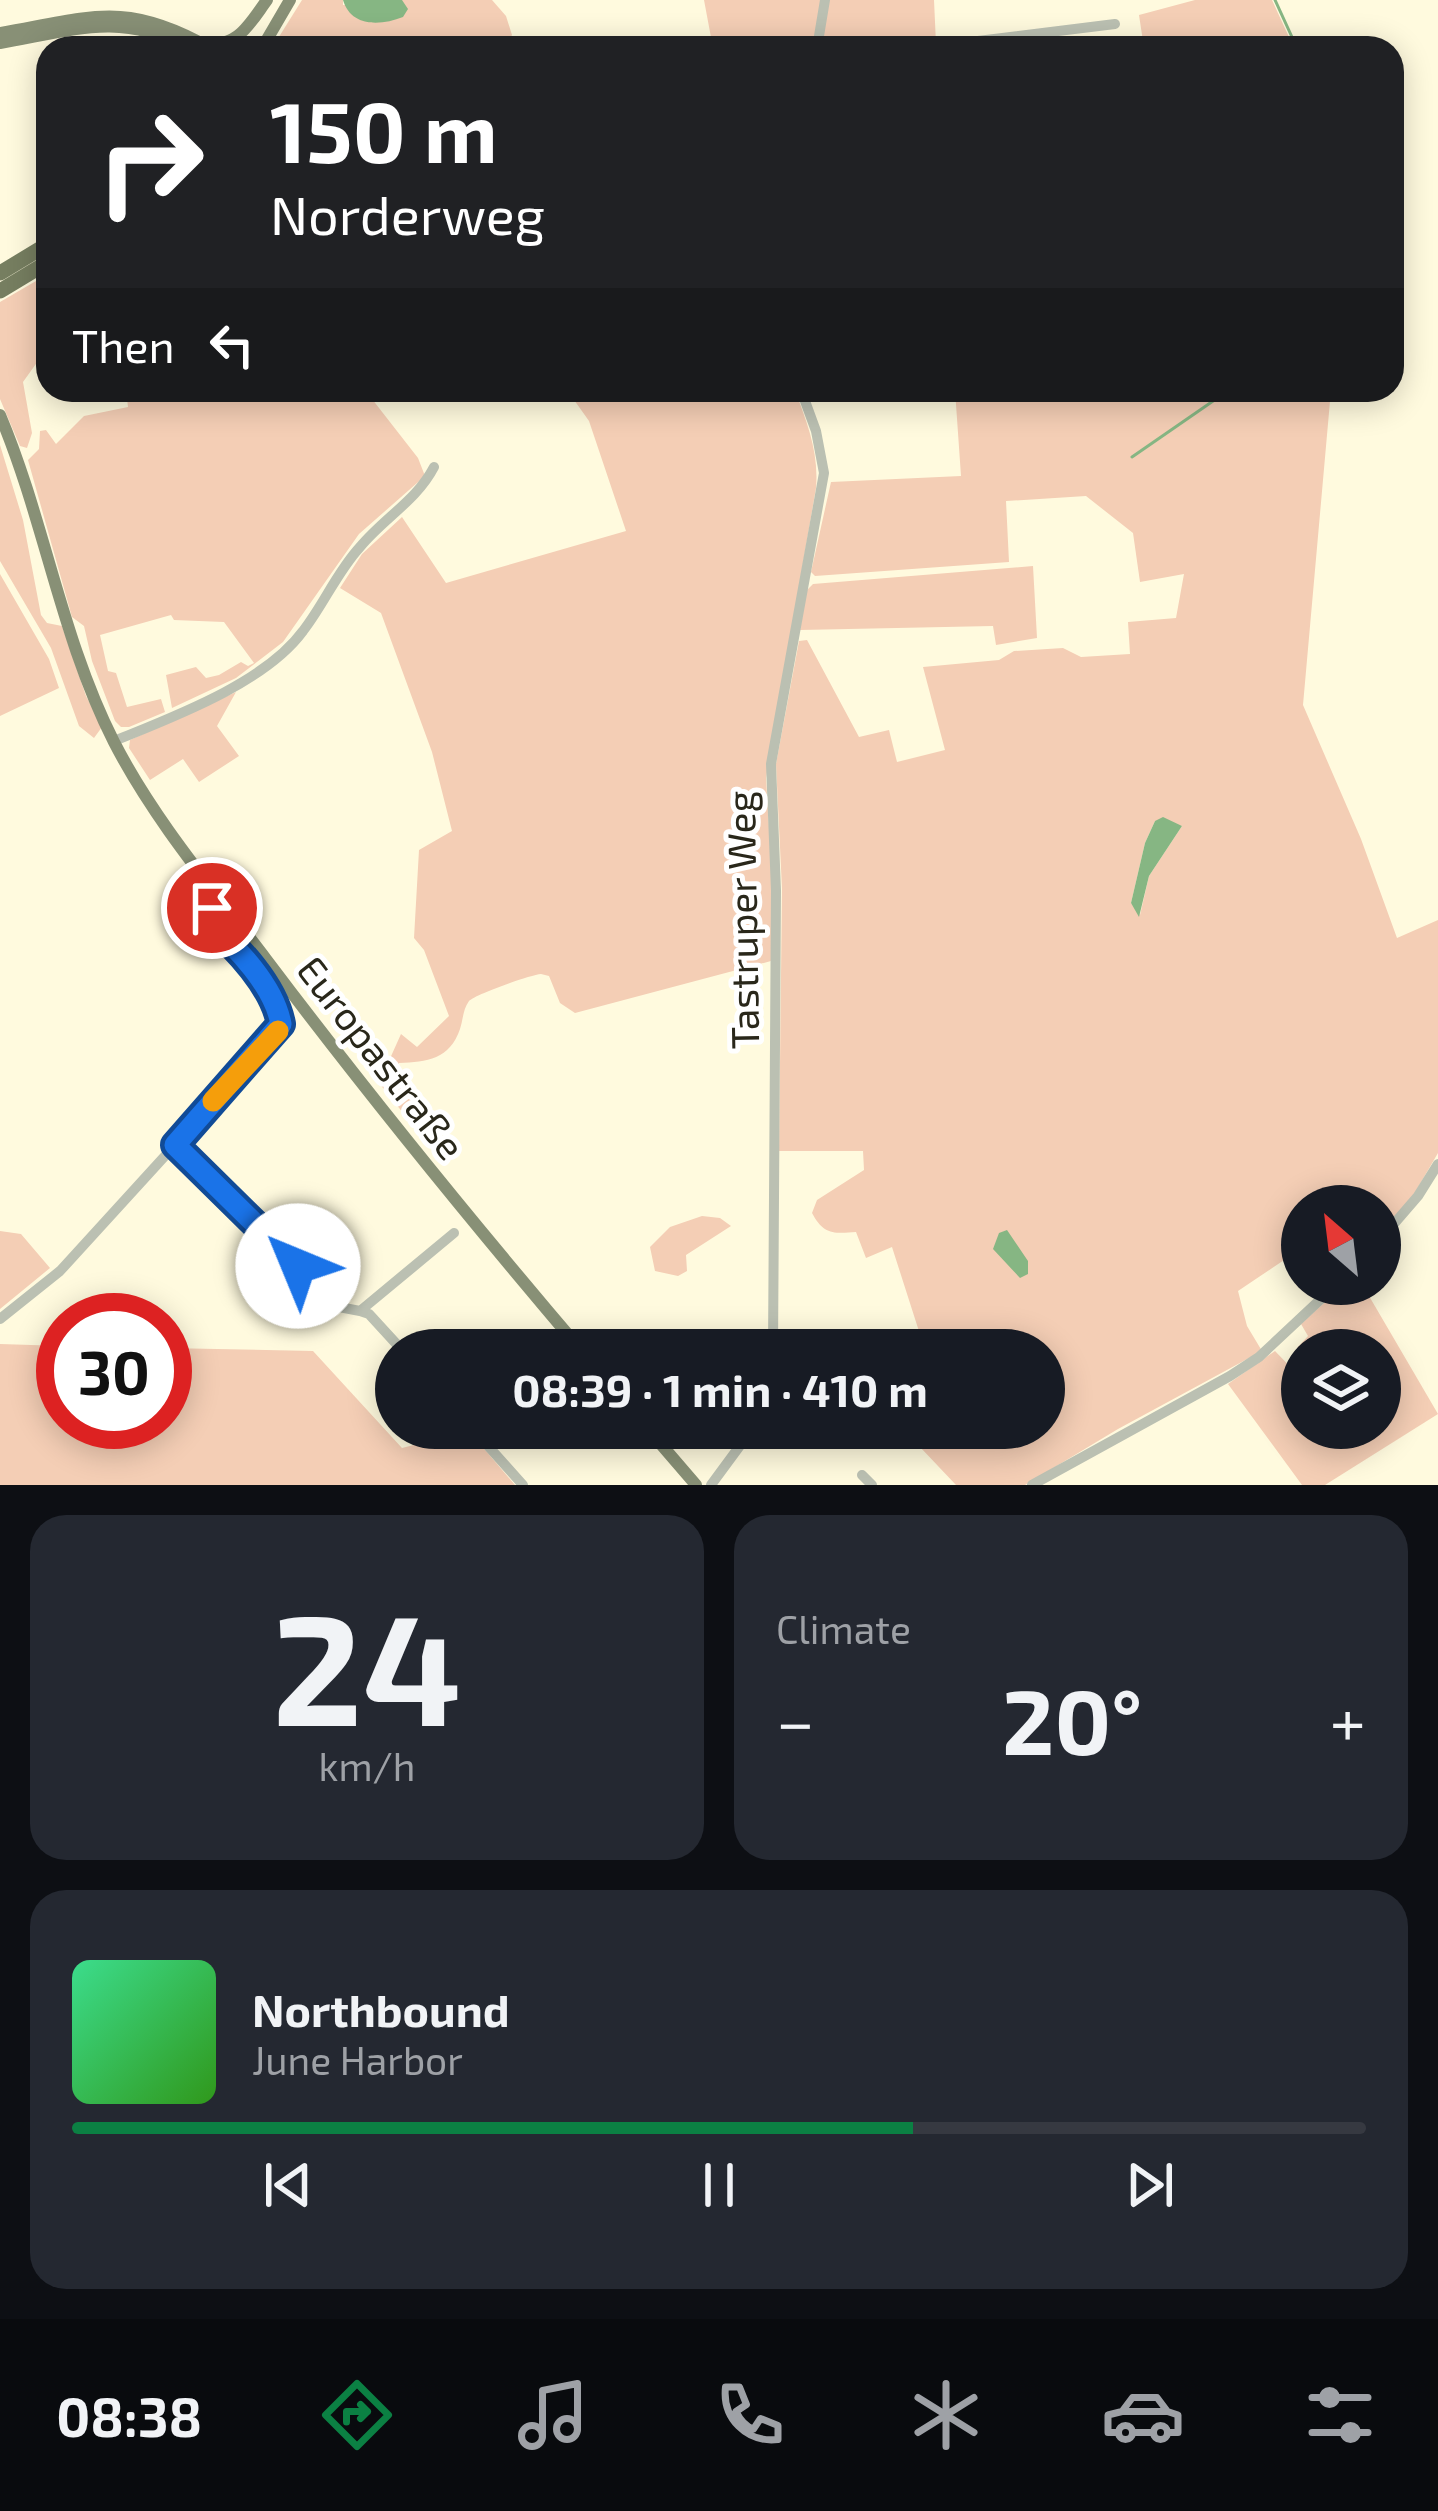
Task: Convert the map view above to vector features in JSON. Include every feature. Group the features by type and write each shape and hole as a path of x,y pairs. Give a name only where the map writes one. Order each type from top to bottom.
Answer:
{"highway":[{"path":"0,273 36,251"},
{"path":"0,291 36,269"}],"main road":[{"path":"238,36 268,0"},
{"path":"246,36 268,0"},
{"path":"269,36 290,0"},
{"path":"0,33 99,14 131,13 156,17 190,36"},
{"path":"44,36 129,25 162,36"},
{"path":"0,44 36,38"},
{"name":"Europastraße","path":"0,415 18,459 81,667 114,741 145,794 220,899 430,1170 562,1329"},
{"path":"665,1449 696,1485"}],"street":[{"path":"819,36 825,0"},
{"path":"1018,36 1115,24"},
{"name":"Tastruper Weg","path":"773,1329 776,891 772,764 823,494 820,448 805,402"},
{"path":"114,741 248,679 283,654 357,549 422,489 434,467"},
{"path":"0,1318 59,1271 281,1024 278,1011 233,942 208,923 207,914 220,899"},
{"path":"175,1145 339,1307 369,1314 383,1329"},
{"path":"1401,1212 1438,1164"},
{"path":"360,1310 454,1233"},
{"path":"1032,1485 1230,1376 1259,1357 1315,1305"},
{"path":"491,1449 523,1485"},
{"path":"711,1485 738,1449"}],"shaded area":[{"path":"302,0 343,0 343,5 492,0 506,16 512,35 511,36 280,36"},
{"path":"343,0 402,0 408,9 394,20 367,22 353,15"},
{"path":"704,0 822,0 815,36 711,36"},
{"path":"829,0 934,0 936,36 823,36"},
{"path":"1195,0 1272,0 1288,36 1142,36 1139,15"},
{"path":"36,281 36,364 23,382 32,433 27,448 20,446 0,399 0,302"},
{"path":"127,402 374,402 418,458 425,476 359,534 283,642 236,678 172,708 166,675 196,667 206,678 241,662 254,663 224,622 174,620 171,615 100,635 108,671 116,673 127,707 161,699 165,712 121,727 92,661 84,626 72,617 28,460 39,449 40,431 46,430 56,444 84,416 128,407"},
{"path":"576,402 800,402 804,414 814,450 816,488 766,778 773,892 771,961 575,1013 560,1003 549,976 541,974 474,998 467,1004 456,1039 444,1053 399,1063 396,1070 430,1111 420,1134 379,1083 401,1034 417,1047 449,1016 424,950 414,938 419,850 452,831 432,752 381,613 340,588 362,554 402,517 446,583 626,531 589,421"},
{"path":"956,402 1330,402 1303,705 1361,839 1397,938 1438,920 1438,1153 1401,1211 1401,1185 1281,1185 1281,1262 1238,1291 1247,1326 1262,1351 1025,1485 956,1485 922,1449 1065,1449 1065,1329 918,1329 892,1247 866,1258 856,1232 830,1231 812,1213 817,1200 864,1170 863,1151 779,1151 782,889 776,764 799,641 807,640 859,737 889,730 897,762 945,750 923,667 999,660 1014,651 1063,648 1081,657 1130,654 1128,622 1176,618 1184,574 1140,582 1133,533 1086,496 1006,501 1009,562 815,576 811,572 831,482 961,476","holes":["1155,821 1182,826 1149,876 1140,915 1131,903"]},
{"path":"0,445 23,520 41,615 47,623 62,626 102,727 94,738 79,726 51,648 0,561"},
{"path":"1033,566 1037,638 996,645 993,626 800,630 806,591 813,584"},
{"path":"0,574 49,659 59,688 0,716"},
{"path":"236,692 217,726 239,756 199,782 183,759 150,780 129,748 130,740"},
{"path":"1163,817 1182,826 1149,876 1139,917 1131,903 1145,843 1155,821"},
{"path":"702,1216 720,1218 731,1226 686,1255 687,1271 678,1276 655,1271 650,1247 670,1227"},
{"path":"1007,1230 1028,1261 1028,1274 1020,1278 993,1249 999,1233"},
{"path":"0,1231 21,1234 50,1268 0,1309"},
{"path":"1322,1305 1374,1305 1388,1329 1304,1329 1301,1324"},
{"path":"0,1344 36,1345 36,1449 192,1449 192,1349 313,1351 375,1419 375,1449 484,1449 515,1485 0,1485"},
{"path":"1275,1351 1281,1357 1281,1449 1382,1449 1325,1485 1302,1485 1228,1384"},
{"path":"1401,1351 1438,1414 1401,1437"}],"waterway":[{"path":"1275,0 1292,36"},
{"path":"1132,457 1212,402"}],"slow traffic":[{"path":"213,1101 278,1031"}],"route":[{"path":"212,908 208,923 233,942 278,1011 281,1024 175,1145 298,1266"}]}
